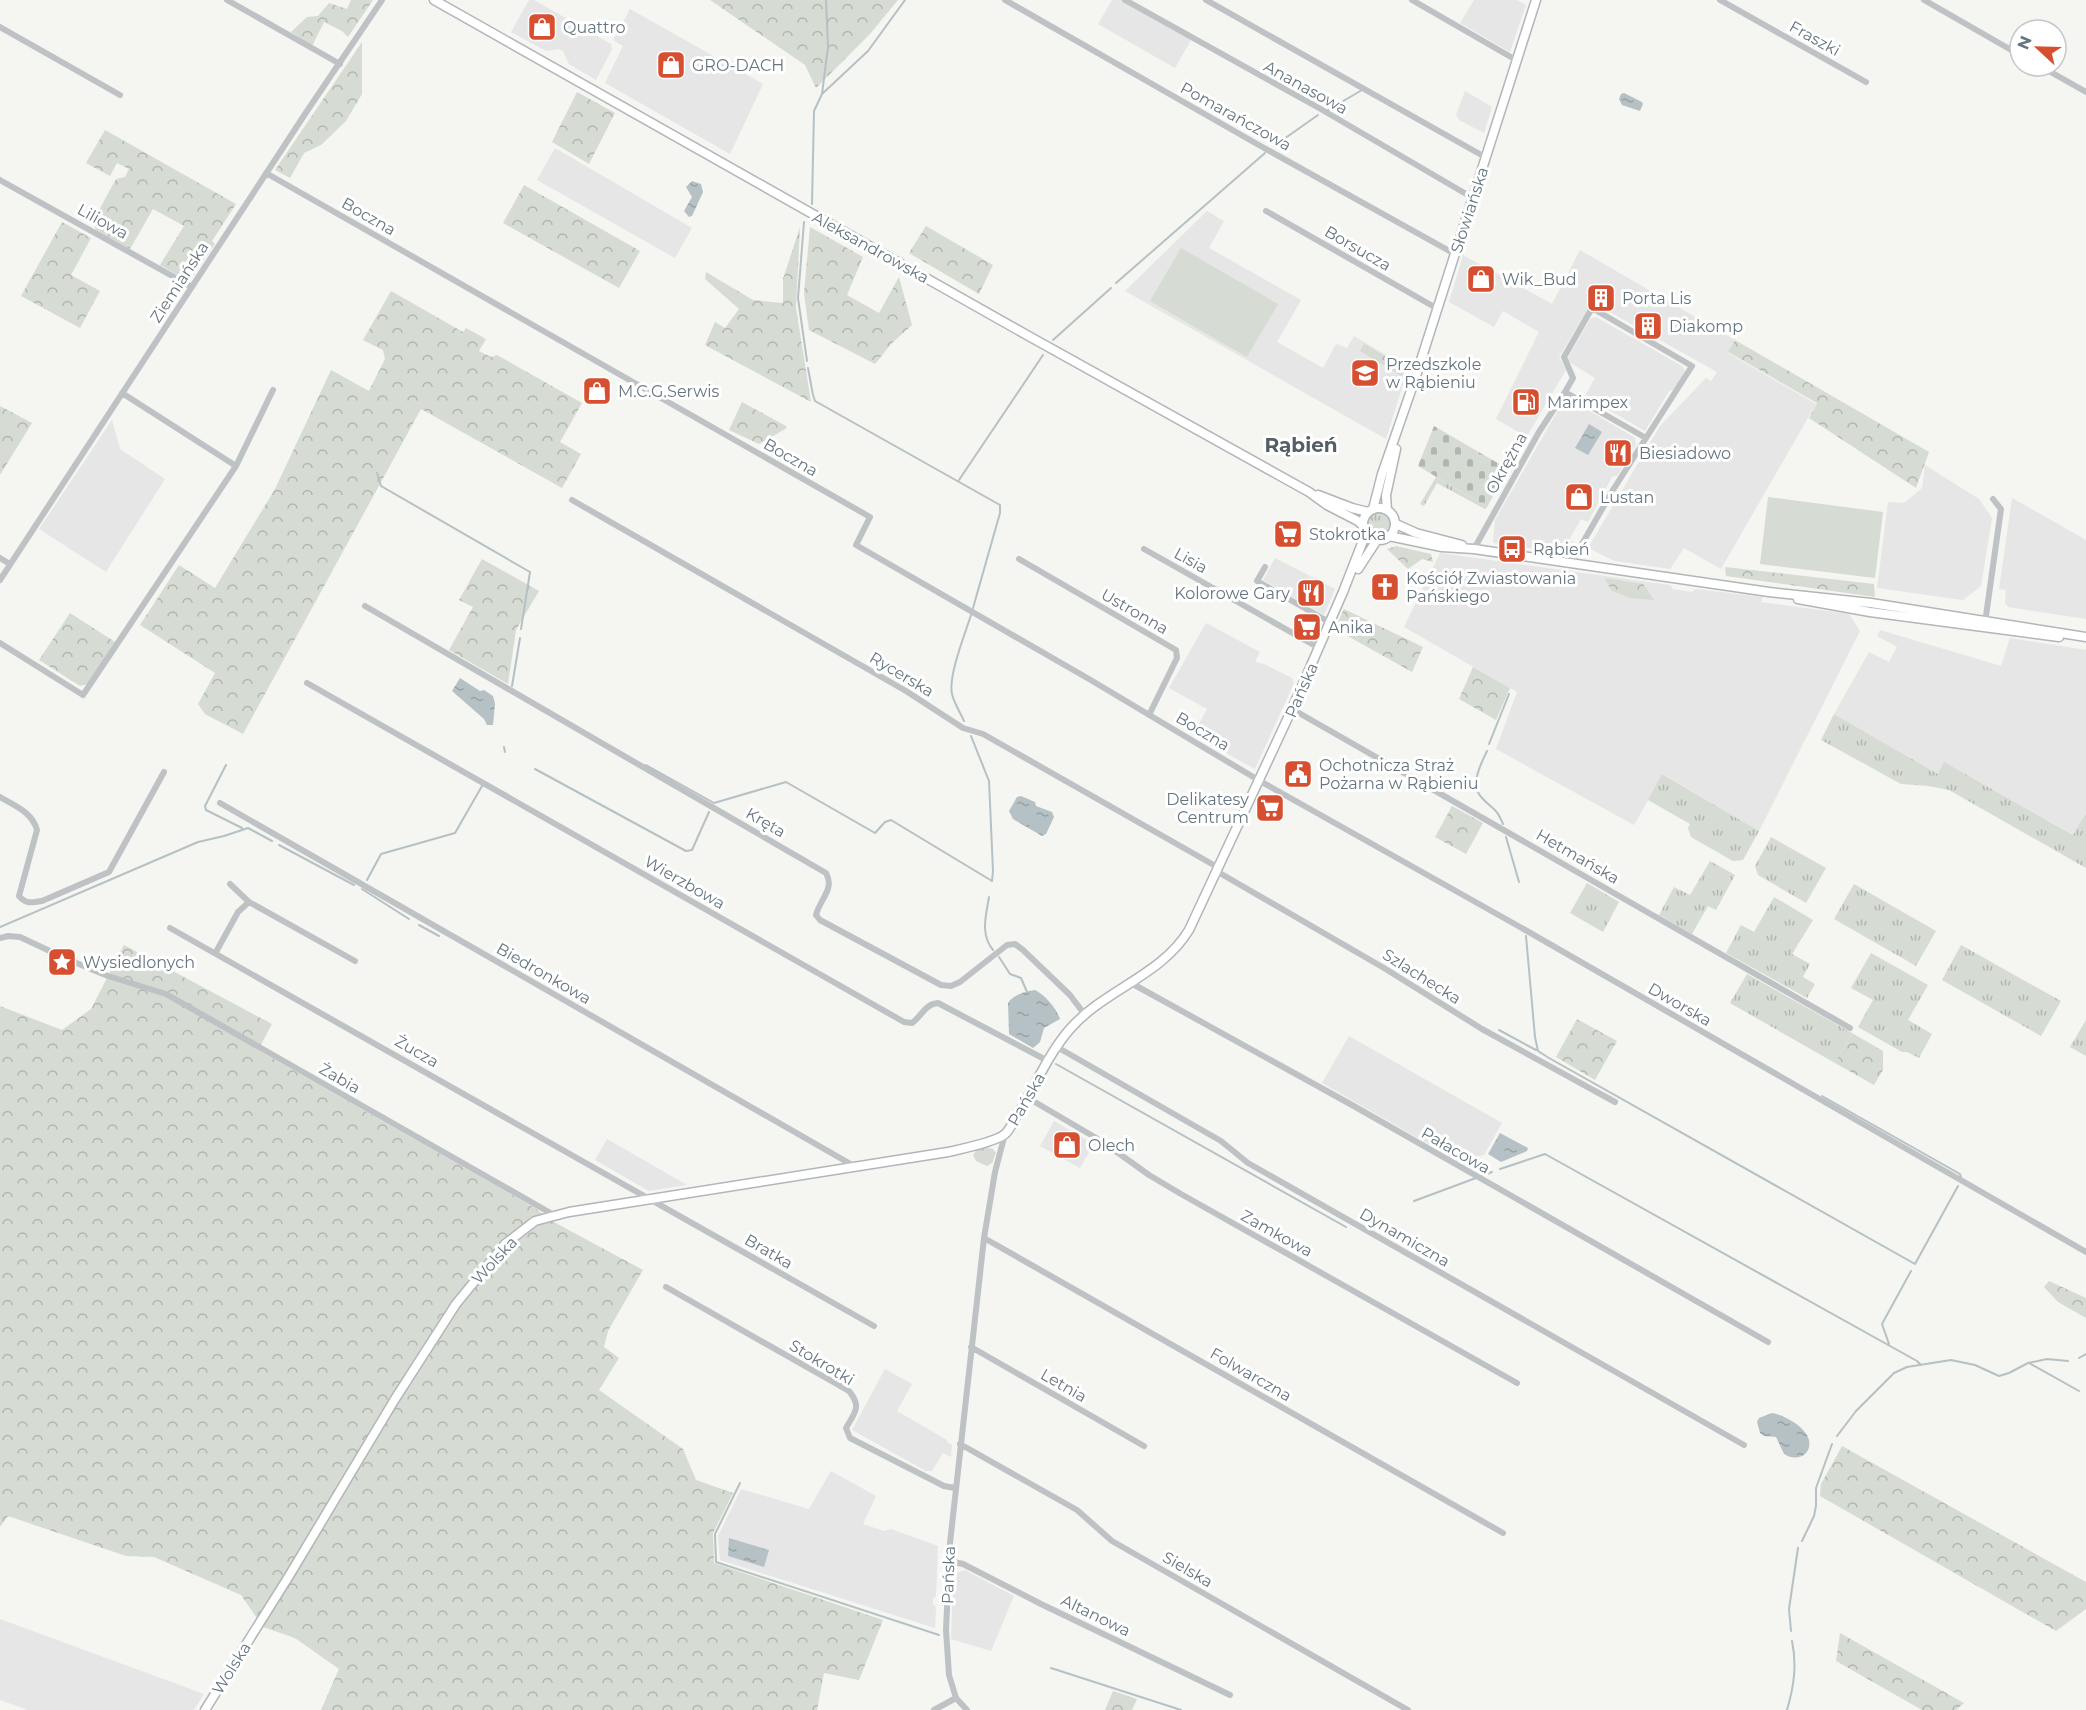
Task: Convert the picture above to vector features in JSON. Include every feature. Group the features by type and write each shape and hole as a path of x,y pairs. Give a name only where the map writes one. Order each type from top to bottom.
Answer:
{"street":[{"path":"227,0 340,64"},
{"name":"Ziemiańska","path":"0,579 382,0"},
{"name":"Aleksandrowska","path":"434,0 1309,492 1327,505 1358,521 1365,530"},
{"name":"Pomarańczowa","path":"1005,0 1455,254"},
{"name":"Ananasowa","path":"1125,0 1319,108 1473,198"},
{"path":"1206,0 1485,158"},
{"path":"1412,0 1516,60"},
{"name":"Słowiańska","path":"1371,510 1438,309 1536,0"},
{"name":"Fraszki","path":"1720,0 1866,82"},
{"path":"1924,0 2008,48"},
{"path":"0,27 120,95"},
{"path":"2061,78 2086,92"},
{"name":"Boczna","path":"266,173 870,517 856,545 1260,781"},
{"name":"Liliowa","path":"0,180 192,286"},
{"name":"Borsucza","path":"1266,211 1438,309"},
{"name":"Okrężna","path":"1474,549 1539,432 1573,378 1564,357 1592,308 1692,366 1613,489 1571,563"},
{"path":"0,643 83,695 236,466 273,390"},
{"path":"1565,392 1646,438"},
{"path":"122,393 236,466"},
{"name":"Słowiańska","path":"1388,510 1386,495 1401,421"},
{"name":"Aleksandrowska","path":"1309,492 1352,508 1371,510"},
{"path":"1984,624 2001,509 1992,499"},
{"name":"Rycerska","path":"572,500 906,691 963,728 983,734 1218,870"},
{"path":"1382,508 1388,510 1396,524 1394,531 1389,536 1377,540 1365,530 1364,518 1371,510 1382,508"},
{"path":"1396,524 1416,533 1474,549"},
{"name":"Pańska","path":"956,1698 949,1675 947,1654 949,1561 955,1488 984,1238 994,1172 1005,1134 1057,1047 1072,1027 1085,1015 1157,966 1178,948 1190,930 1319,648 1343,592 1365,530"},
{"path":"1389,536 1442,547 1474,549 2086,638"},
{"name":"Pańska","path":"1343,592 1377,540"},
{"name":"Lisia","path":"1144,549 1319,648"},
{"path":"0,558 10,564"},
{"name":"Ustronna","path":"1019,559 1176,650 1177,658 1149,715"},
{"path":"1264,567 1257,581 1329,622"},
{"name":"Kręta","path":"365,606 826,873 830,880 829,888 816,915 820,920 941,985 951,986 960,982 1007,945 1015,944 1070,995 1085,1015"},
{"name":"Wierzbowa","path":"307,683 904,1022 912,1023 931,1004 938,1003 1048,1062"},
{"name":"Hetmańska","path":"1292,709 1850,1028"},
{"path":"0,797 28,814 38,830 19,896 30,903 42,901 109,872 164,772"},
{"name":"Dworska","path":"1260,781 1531,933 2086,1252"},
{"name":"Biedronkowa","path":"220,803 854,1167"},
{"name":"Szlachecka","path":"1218,870 1482,1029 1614,1102"},
{"path":"230,884 249,902 355,961"},
{"path":"216,952 238,912 249,902"},
{"name":"Żucza","path":"170,928 650,1199"},
{"name":"Żabia","path":"0,938 20,937 108,976 166,994 554,1215"},
{"name":"Pałacowa","path":"1131,983 1352,1105 1768,1342"},
{"name":"Dynamiczna","path":"1057,1047 1221,1141 1248,1163 1744,1445"},
{"name":"Zamkowa","path":"1028,1098 1103,1142 1180,1194 1517,1383"},
{"name":"Wolska","path":"205,1710 289,1576 394,1399 456,1304 506,1244 535,1221 554,1215 963,1149 1005,1134"},
{"name":"Bratka","path":"650,1199 874,1326"},
{"name":"Folwarczna","path":"984,1238 1503,1533"},
{"name":"Stokrotki","path":"666,1287 849,1391 856,1400 857,1409 846,1428 846,1433 850,1438 944,1486 955,1488"},
{"name":"Letnia","path":"970,1347 1144,1446"},
{"name":"Sielska","path":"960,1444 1077,1510 1112,1541 1408,1710"},
{"name":"Altanowa","path":"949,1561 963,1564 1230,1695"},
{"path":"934,1710 956,1698 967,1710"}],"shaded area":[{"path":"529,0 534,0 611,44 612,49 596,80 569,64 563,51 559,49 546,51 511,32"},
{"path":"1112,0 1121,0 1191,40 1175,68 1098,24"},
{"path":"1474,0 1517,0 1526,5 1510,52 1460,23"},
{"name":"GRO-DACH","path":"630,9 763,84 730,154 605,83 623,46 613,40"},
{"path":"1465,91 1492,107 1484,133 1459,120 1456,115"},
{"path":"555,148 692,228 675,258 537,180"},
{"path":"1207,211 1224,221 1209,248 1301,300 1277,342 1323,368 1336,344 1347,348 1354,336 1408,368 1386,439 1125,291"},
{"path":"1580,250 1735,340 1728,353 1816,404 1721,569 1684,548 1670,569 1615,561 1588,548 1660,426 1706,378 1711,381 1717,372 1592,302 1559,357 1566,370 1523,443 1520,433 1496,419 1539,332 1503,311 1494,327 1449,302 1463,255 1552,304"},
{"path":"1596,317 1682,366 1685,371 1674,390 1669,391 1645,431 1585,396 1595,378 1569,362 1568,357 1591,318"},
{"path":"1573,401 1635,438 1636,445 1617,476 1612,477 1588,522 1581,519 1569,540 1573,542 1563,553 1493,543 1495,520 1561,405"},
{"path":"112,420 120,449 165,479 106,572 39,529"},
{"path":"1925,465 1979,499 1992,518 1981,586 1963,600 1877,588 1888,502 1904,503 1922,488"},
{"path":"2012,498 2086,540 2086,619 2008,607 2005,603 2006,590 1999,589"},
{"path":"1440,553 1670,585 1673,589 1692,592 1696,589 1763,597 1761,602 1849,614 1860,631 1759,831 1663,774 1634,825 1496,749 1517,692 1404,627"},
{"path":"1275,558 1335,589 1324,615 1263,580"},
{"path":"1206,623 1260,652 1255,662 1292,678 1294,683 1255,769 1193,735 1207,709 1169,688"},
{"path":"1880,630 2001,666 2010,638 2086,650 2086,813 2074,835 1945,763 1938,774 1834,714 1869,652 1889,662 1897,647 1877,636"},
{"path":"1349,1036 1502,1123 1484,1155 1458,1161 1322,1083"},
{"name":"Olech","path":"1054,1121 1094,1144 1080,1168 1040,1146"},
{"path":"607,1139 687,1185 649,1191 595,1160"},
{"path":"885,1369 912,1384 897,1411 952,1445 951,1457 943,1453 932,1471 926,1471 852,1430"},
{"path":"831,1471 876,1496 863,1524 884,1531 891,1529 938,1546 936,1596 933,1598 933,1605 936,1607 935,1628 720,1560 718,1536 741,1489 809,1509"},
{"path":"965,1570 1014,1596 991,1651 951,1639 953,1574"},
{"path":"0,1619 204,1694 194,1710 28,1710 0,1700"}],"green space":[{"path":"351,0 373,0 348,37 342,31 324,22 312,46 291,32 307,17 318,16 329,3 347,9"},
{"path":"710,0 898,0 870,34 816,88 805,65"},
{"path":"362,42 362,94 346,121 321,145 304,153 290,178 275,170"},
{"path":"577,92 615,113 589,164 552,142"},
{"path":"105,130 236,204 212,241 215,244 189,282 160,265 184,226 153,209 130,249 96,230 93,221 116,179 125,177 129,169 117,163 110,176 86,163"},
{"path":"524,185 640,251 619,288 503,223"},
{"path":"62,222 91,238 71,275 100,291 80,328 21,296"},
{"path":"926,226 993,265 979,294 909,253"},
{"path":"800,227 796,308 811,402 705,345 715,322 725,328 739,309 705,279 706,272 753,300 783,303 783,279"},
{"path":"810,227 863,257 847,295 879,313 899,277 912,325 891,344 875,364 809,330 804,293"},
{"path":"1181,248 1278,304 1247,357 1150,301"},
{"path":"391,291 463,332 466,328 486,339 479,351 491,357 497,355 582,403 560,442 581,454 562,488 421,409 243,734 205,714 198,704 215,673 140,625 179,565 215,588 275,489 331,370 369,391 385,359 383,350 363,340"},
{"path":"1735,340 1929,452 1916,488 1809,418 1817,403 1728,352"},
{"path":"1364,344 1406,368 1402,376 1360,351"},
{"path":"742,402 787,428 759,444 729,430"},
{"path":"0,406 32,423 0,475"},
{"path":"1434,426 1508,469 1487,507 1418,466"},
{"path":"1436,477 1487,507 1485,509 1437,483 1424,506 1420,504"},
{"path":"1768,497 1883,512 1875,578 1760,564"},
{"path":"1379,512 1387,515 1390,523 1387,531 1379,534 1371,531 1368,523 1371,515"},
{"path":"1396,546 1431,554 1433,562 1422,559 1408,569 1387,549"},
{"path":"482,559 539,591 516,630 508,684 449,650 473,607 459,600"},
{"path":"1725,567 1874,584 1875,597 1726,576"},
{"path":"1604,578 1643,584 1654,600 1630,598 1612,591"},
{"path":"1344,609 1423,647 1412,672 1335,629"},
{"path":"70,613 115,642 88,684 80,686 39,660"},
{"path":"1473,667 1510,688 1496,720 1459,699"},
{"path":"1834,714 1938,774 1944,762 2073,835 2086,813 2086,868 1949,790 1901,784 1821,740"},
{"path":"1662,774 1759,831 1743,860 1733,861 1691,837 1688,828 1690,824 1648,800"},
{"path":"1452,806 1483,823 1466,854 1435,837"},
{"path":"1771,837 1826,868 1806,903 1758,875 1755,866"},
{"path":"1710,861 1735,875 1716,910 1708,906 1692,934 1659,915 1674,887 1690,895"},
{"path":"1587,883 1619,902 1603,932 1570,913"},
{"path":"1854,884 1936,931 1916,966 1834,919"},
{"path":"1774,897 1813,920 1792,954 1810,964 1803,977 1815,984 1807,998 1726,953 1741,925 1754,932"},
{"path":"124,945 272,1024 258,1050 535,1208 552,1221 643,1270 608,1331 604,1347 619,1358 599,1390 683,1449 696,1480 733,1493 713,1533 714,1563 883,1620 859,1680 824,1673 817,1710 321,1710 339,1669 295,1638 263,1627 241,1595 154,1557 126,1556 8,1516 0,1527 0,1006 62,1030 91,1009"},
{"path":"1961,945 2061,1001 2041,1036 1942,980"},
{"path":"1871,953 1928,985 1908,1020 1932,1034 1919,1058 1902,1052 1858,1027 1873,1000 1851,988"},
{"path":"1747,974 1852,1033 1835,1063 1730,1003"},
{"path":"1577,1019 1617,1041 1595,1080 1556,1057"},
{"path":"2086,1020 2086,1056 2070,1047"},
{"path":"1852,1033 1883,1051 1883,1070 1874,1085 1835,1063"},
{"path":"985,1147 993,1149 996,1153 992,1163 987,1166 976,1161 973,1155 977,1149"},
{"path":"2049,1281 2086,1298 2086,1318 2058,1302 2044,1287"},
{"path":"1842,1446 2086,1582 2086,1609 2056,1631 1820,1496 1821,1484"},
{"path":"1840,1633 1964,1703 1956,1710 1922,1710 1836,1661"},
{"path":"1113,1691 1137,1699 1132,1710 1105,1710"}],"water":[{"path":"1624,93 1642,102 1640,111 1622,105 1619,99"},
{"path":"692,181 701,184 703,192 692,216 689,217 684,211 692,197 686,187"},
{"path":"1589,424 1602,432 1588,455 1575,448"},
{"path":"460,678 480,691 484,690 493,696 495,704 493,725 487,725 484,719 452,691"},
{"path":"1021,796 1035,802 1036,806 1052,812 1054,817 1046,834 1042,836 1013,819 1009,811 1017,797"},
{"path":"1035,990 1050,1003 1060,1019 1044,1028 1040,1042 1033,1048 1009,1034 1008,1003 1020,994"},
{"path":"1500,1133 1528,1148 1527,1151 1501,1162 1488,1154"},
{"path":"1772,1413 1788,1419 1804,1431 1809,1440 1806,1454 1793,1457 1784,1454 1776,1437 1764,1436 1760,1433 1757,1422 1759,1418"},
{"path":"729,1538 769,1550 764,1567 728,1556"}],"waterway":[{"path":"812,204 814,111 822,94 828,47 826,0"},
{"path":"822,94 868,51 905,0"},
{"path":"1328,110 1362,90"},
{"path":"1274,146 1318,115"},
{"path":"1116,283 1265,153"},
{"path":"804,222 798,298 807,361"},
{"path":"1053,340 1111,288"},
{"path":"959,480 1043,355"},
{"path":"808,368 815,401 1000,505 1000,513 973,608"},
{"path":"377,473 381,486 530,572 521,629"},
{"path":"964,721 953,697 951,686 971,615"},
{"path":"512,686 520,638"},
{"path":"1489,744 1509,694"},
{"path":"646,765 714,803 786,782 875,833 885,822 891,820 992,881 989,781 971,736"},
{"path":"504,747 505,752"},
{"path":"1487,751 1477,774 1476,787 1482,798 1496,811 1503,824"},
{"path":"226,765 205,806 206,810 242,828"},
{"path":"535,769 686,851 692,850 709,812"},
{"path":"367,880 381,854 455,833 482,786"},
{"path":"0,927 198,842 248,828 272,841"},
{"path":"1506,837 1519,882"},
{"path":"279,845 354,885"},
{"path":"362,889 409,919"},
{"path":"989,897 985,931 993,950"},
{"path":"419,925 439,936"},
{"path":"1526,936 1535,1037 1538,1051 1549,1058 1915,1264 1958,1186"},
{"path":"999,957 1010,974 1021,978 1027,992"},
{"path":"1499,1030 1536,1050"},
{"path":"1056,1064 1346,1227"},
{"path":"1822,1096 1960,1174 1961,1178"},
{"path":"1500,1169 1545,1154 1921,1365"},
{"path":"1482,1176 1492,1172"},
{"path":"1414,1201 1476,1178"},
{"path":"1889,1344 1882,1324 1911,1271"},
{"path":"2079,1358 2086,1354"},
{"path":"1837,1436 1856,1411 1894,1373 1907,1367 1951,1360 1975,1365 1999,1376 2028,1363 2047,1359 2068,1361"},
{"path":"2029,1363 2079,1391"},
{"path":"1802,1541 1814,1516 1816,1488 1832,1444"},
{"path":"740,1483 715,1534 716,1562 939,1635"},
{"path":"1791,1631 1789,1609 1798,1548"},
{"path":"1787,1710 1794,1676 1792,1641"},
{"path":"1051,1668 1181,1710"}],"place":[{"name":"Quattro","path":"542,27"},
{"name":"GRO-DACH","path":"671,65"},
{"name":"Wik_Bud","path":"1481,279"},
{"name":"Porta Lis","path":"1601,298"},
{"name":"Diakomp","path":"1648,326"},
{"name":"Przedszkole w Rąbieniu","path":"1365,373"},
{"name":"M.C.G.Serwis","path":"597,391"},
{"name":"Marimpex","path":"1526,402"},
{"name":"Biesiadowo","path":"1618,453"},
{"name":"Lustan","path":"1579,497"},
{"name":"Stokrotka","path":"1288,534"},
{"name":"Rąbień","path":"1512,549"},
{"name":"Kościół Zwiastowania Pańskiego","path":"1385,587"},
{"name":"Kolorowe Gary","path":"1311,593"},
{"name":"Anika","path":"1307,627"},
{"name":"Ochotnicza Straż Pożarna w Rąbieniu","path":"1298,774"},
{"name":"Delikatesy Centrum","path":"1270,808"},
{"name":"Wysiedlonych","path":"62,962"},
{"name":"Olech","path":"1067,1145"}],"district":[{"name":"Rąbień","path":"1301,445"}]}
